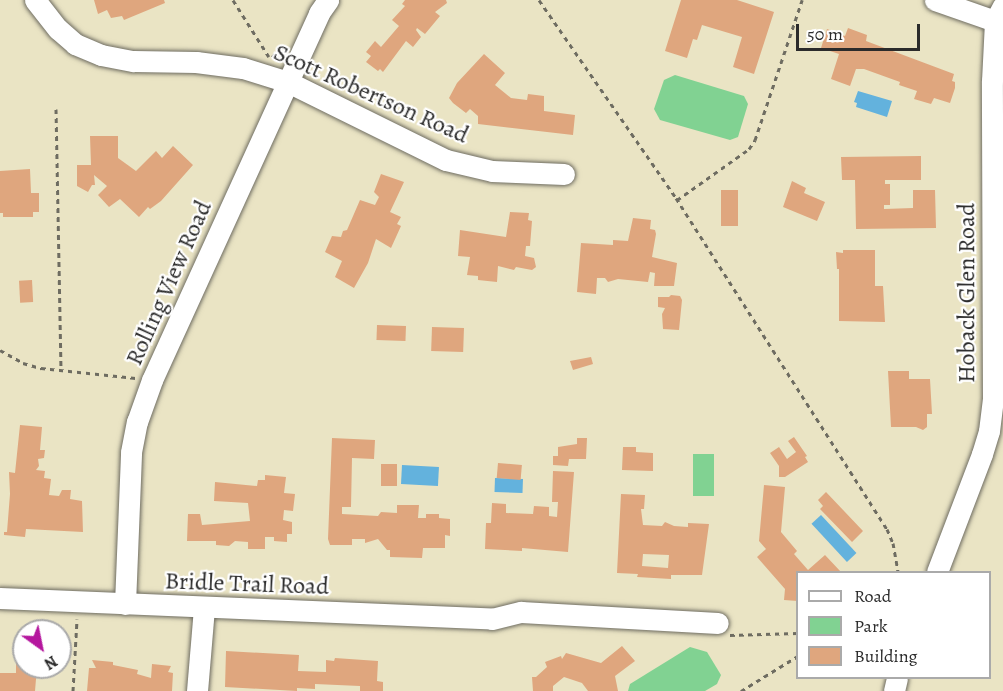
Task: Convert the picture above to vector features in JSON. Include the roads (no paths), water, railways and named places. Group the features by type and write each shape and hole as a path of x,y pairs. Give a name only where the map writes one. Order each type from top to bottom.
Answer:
{"street":[{"name":"Scott Robertson Road","path":"35,0 58,29 75,44 101,55 133,61 196,62 243,68 288,82 446,160 492,171 564,174"},
{"name":"Rolling View Road","path":"125,604 131,452 137,422 152,380 319,13 328,0"},
{"path":"935,0 999,13"},
{"name":"Hoback Glen Road","path":"938,571 984,446 993,400 992,81 999,13"},
{"name":"Bridle Trail Road","path":"0,597 492,620 521,612 718,623"},
{"path":"197,691 204,608"}],"water":[{"path":"858,91 892,101 887,117 856,107 857,103 854,102"},
{"path":"402,465 439,467 438,486 401,484"},
{"path":"495,478 523,479 522,493 495,492"},
{"path":"821,515 856,553 847,562 811,524"}]}
